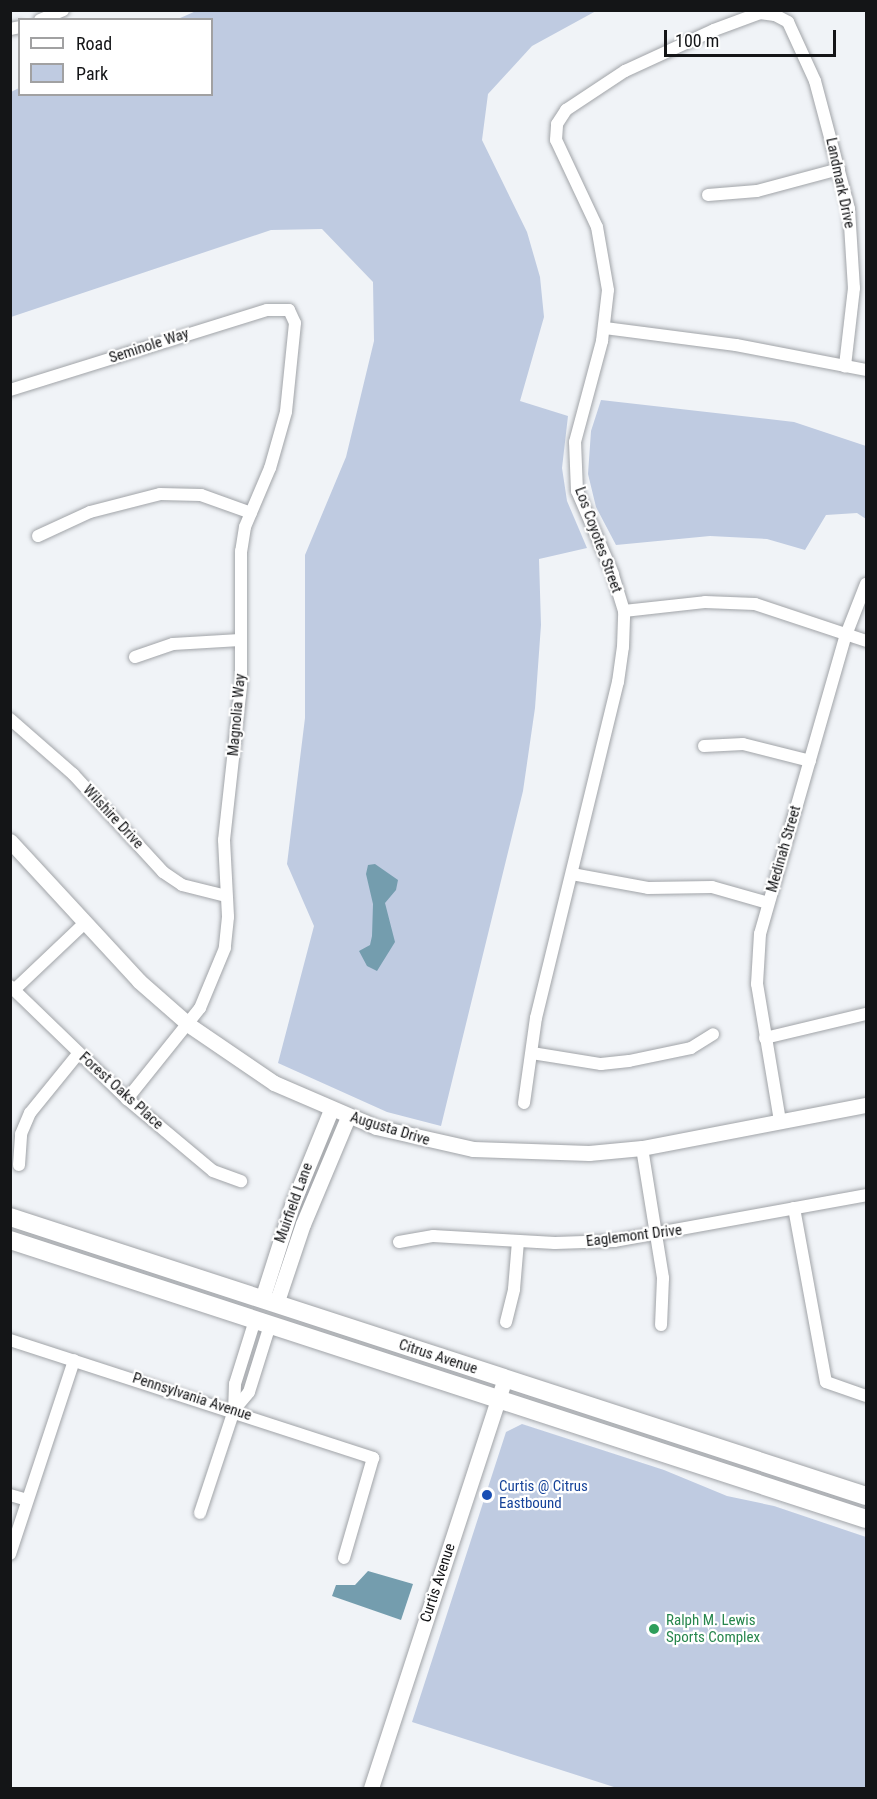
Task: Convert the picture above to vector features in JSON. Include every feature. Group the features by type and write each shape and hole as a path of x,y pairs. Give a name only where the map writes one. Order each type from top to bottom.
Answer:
{"main road":[{"name":"Citrus Avenue","path":"10,1217 867,1496"},
{"name":"Citrus Avenue","path":"10,1240 867,1519"},
{"path":"262,1323 269,1301"}],"street":[{"path":"45,18 63,10"},
{"name":"Landmark Drive","path":"557,124 571,105 645,60 753,15 775,15 792,27 806,55 849,209 854,268 854,305 845,366"},
{"name":"Los Coyotes Street","path":"524,1103 536,1018 618,682 624,611 613,574 577,491 575,466 579,420 605,328 608,290 603,248 588,205 558,146 557,124"},
{"path":"708,195 757,191 839,169"},
{"name":"Seminole Way","path":"10,390 174,337 267,310 289,310"},
{"name":"Magnolia Way","path":"127,1099 189,1025 208,994 221,962 228,917 224,840 239,710 240,551 251,513 275,452 290,390 295,323 289,310"},
{"path":"605,328 736,345 867,370"},
{"path":"38,536 90,512 160,494 201,495 251,513"},
{"name":"Medinah Street","path":"780,1121 765,1038 758,959 768,903 846,635 867,584"},
{"path":"624,611 730,602 754,604 867,640"},
{"path":"135,657 173,644 240,640"},
{"name":"Wilshire Drive","path":"10,719 73,774 163,872 182,885 226,896"},
{"path":"704,746 743,744 810,761"},
{"name":"Augusta Drive","path":"10,841 139,981 189,1025 274,1083 348,1117 428,1141 509,1153 589,1153 642,1148 867,1105"},
{"path":"572,874 648,888 712,887 768,903"},
{"path":"12,988 86,922"},
{"name":"Forest Oaks Place","path":"12,988 127,1099 213,1171 241,1181"},
{"path":"765,1038 867,1014"},
{"path":"532,1053 601,1064 629,1061 692,1048 712,1034"},
{"path":"20,1165 21,1134 30,1113 78,1054"},
{"name":"Muirfield Lane","path":"269,1301 292,1205 331,1110"},
{"name":"Muirfield Lane","path":"269,1301 348,1117"},
{"path":"642,1148 663,1278 661,1325"},
{"name":"Eaglemont Drive","path":"399,1242 450,1236 574,1243 657,1235 867,1195"},
{"path":"794,1208 826,1382 867,1396"},
{"path":"506,1322 514,1289 518,1241"},
{"path":"200,1513 234,1410 235,1384 262,1323"},
{"name":"Pennsylvania Avenue","path":"10,1340 234,1410 373,1458 344,1558"},
{"path":"10,1554 74,1360"},
{"name":"Curtis Avenue","path":"371,1788 505,1378"},
{"path":"10,1495 27,1500"}],"green space":[{"path":"196,11 596,11 532,46 488,94 482,140 527,232 540,277 544,317 520,401 568,416 562,468 567,501 587,548 539,559 541,625 535,708 523,791 441,1126 387,1112 278,1063 314,926 287,864 305,718 305,555 346,457 374,341 373,282 322,229 271,230 11,317 11,92 18,88 18,96 213,96 213,18 180,18"},
{"path":"601,400 794,422 866,446 866,519 857,513 826,515 805,550 767,539 710,536 616,545 596,507 588,474 591,431"},
{"name":"Ralph M. Lewis Sports Complex","path":"522,1424 664,1470 727,1496 774,1506 866,1537 866,1788 617,1788 412,1722 506,1432"}],"shaded area":[{"path":"375,864 398,880 396,890 385,903 395,942 377,971 367,966 359,951 370,945 372,936 373,904 366,874 368,865"},
{"path":"368,1571 413,1584 401,1620 332,1596 336,1585 355,1585"}],"place":[{"name":"Curtis @ Citrus Eastbound","path":"487,1495"},
{"name":"Ralph M. Lewis Sports Complex","path":"654,1629"}]}
